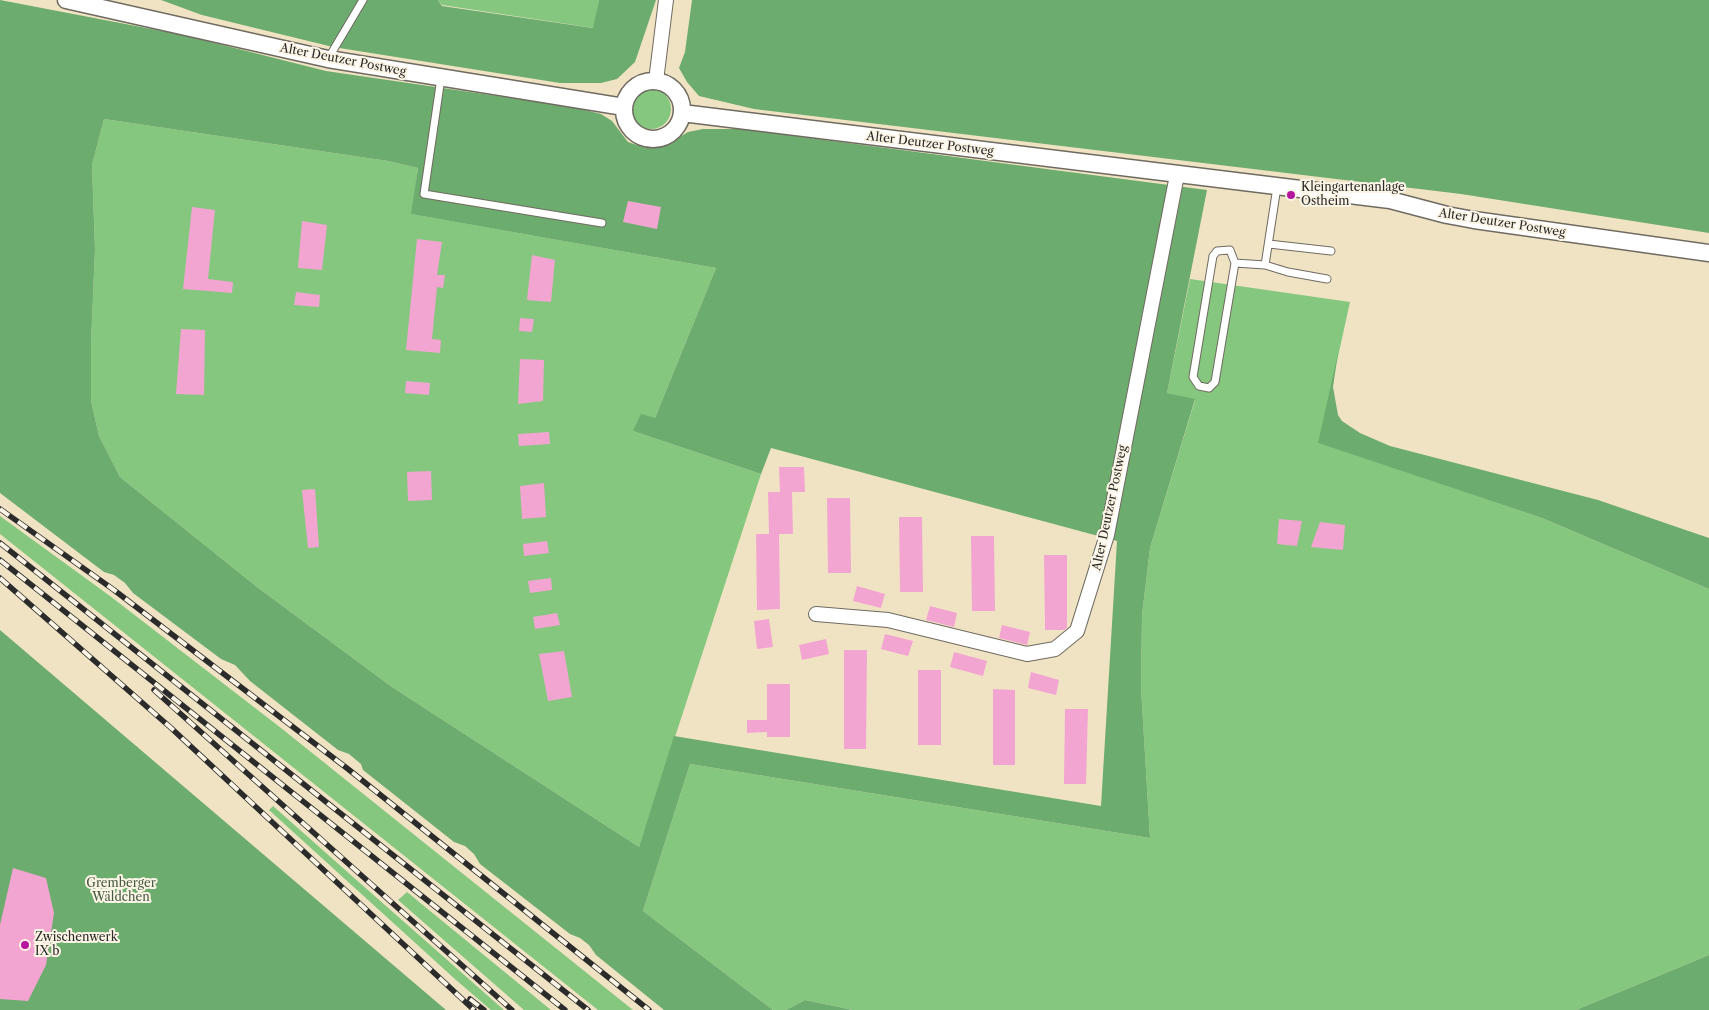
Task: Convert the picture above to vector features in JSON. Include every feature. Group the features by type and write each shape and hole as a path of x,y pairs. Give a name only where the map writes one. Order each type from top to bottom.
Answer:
{"street":[{"name":"Alter Deutzer Postweg","path":"66,0 328,59 624,106"},
{"path":"656,81 666,0"},
{"path":"656,81 667,84 676,92 681,102 682,113 679,124 671,133 661,138 649,139 638,136 630,128 625,118 624,106 627,96 634,87 644,82 656,81"},
{"name":"Alter Deutzer Postweg","path":"682,113 1390,200 1474,220 1709,253"},
{"name":"Alter Deutzer Postweg","path":"816,614 888,620 1027,654 1055,649 1077,631 1107,535 1177,175"}],"lane":[{"path":"328,59 364,0"},
{"path":"441,78 424,194 602,223"},
{"path":"1266,266 1278,186"},
{"path":"1269,244 1331,251"},
{"path":"1230,250 1235,263 1215,382 1209,388 1199,386 1192,376 1213,256 1217,251 1230,250"},
{"path":"1235,263 1266,266 1327,279"}],"green space":[{"path":"0,0 183,35 326,71 573,107 601,114 612,121 628,142 646,148 662,147 688,132 703,129 741,129 1207,190 1167,393 1195,399 1150,548 1142,615 1141,688 1150,838 690,764 643,911 773,1010 664,1010 596,955 589,945 580,938 570,934 480,864 474,854 465,846 454,842 363,770 361,764 349,754 338,750 250,681 235,665 221,659 133,593 125,583 114,575 104,572 0,493","holes":["104,119 388,161 418,168 411,214 716,268 655,418 641,414 633,431 761,474 771,448 1117,541 1101,806 674,736 639,847 392,687 257,587 120,477 99,436 91,401 95,249 92,165"]},
{"path":"161,0 438,0 442,6 593,28 599,0 656,0 635,62 617,79 601,83 560,83 333,47 202,15"},
{"path":"438,0 599,0 594,28 442,5"},
{"path":"692,0 1709,0 1709,233 1461,194 754,109 699,96 687,82 679,68 685,52"},
{"path":"655,89 662,92 668,98 671,109 670,117 662,126 655,129 647,129 640,126 632,117 631,105 634,98 643,90"},
{"path":"104,119 388,161 418,168 412,214 716,268 655,418 633,431 761,474 639,847 392,687 257,587 120,477 99,436 91,401 95,249 92,165"},
{"path":"1190,279 1350,302 1319,443 1542,518 1709,589 1709,955 1576,1010 853,1010 805,1000 786,1010 773,1010 643,911 690,764 1150,838 1141,688 1142,615 1150,548 1195,400 1167,393"},
{"path":"1338,353 1333,387 1338,415 1342,421 1360,433 1390,446 1598,500 1709,538 1709,589 1542,518 1318,443"},
{"path":"0,516 110,596 281,728 633,1010 598,1010 0,534"},
{"name":"Gremberger Wäldchen","path":"0,630 446,1010 0,1010"},
{"path":"273,806 504,1010 491,1010 456,980 269,810"},
{"path":"407,892 551,1010 524,1010 398,900"},
{"path":"1709,955 1709,1010 1576,1010"},
{"path":"805,1000 853,1010 786,1010"}],"building":[{"path":"628,201 661,207 657,229 623,222"},
{"path":"192,207 215,210 208,279 233,282 232,293 183,289"},
{"path":"302,221 327,225 322,270 298,268"},
{"path":"417,239 442,242 437,275 445,275 443,288 437,287 432,339 441,340 440,353 406,350"},
{"path":"532,255 555,260 551,302 527,300"},
{"path":"296,292 320,295 319,307 294,305"},
{"path":"520,318 534,319 532,332 519,331"},
{"path":"181,329 205,330 204,395 176,394"},
{"path":"520,359 544,360 543,401 518,404"},
{"path":"406,381 430,383 429,395 405,393"},
{"path":"549,432 550,444 519,446 518,434"},
{"path":"779,467 804,467 805,492 792,492 793,534 779,534 780,609 757,610 756,534 769,534 768,492 780,492"},
{"path":"431,471 432,500 408,501 407,472"},
{"path":"544,483 546,517 522,519 520,486"},
{"path":"315,489 319,547 308,548 302,490"},
{"path":"827,498 850,498 851,573 828,573"},
{"path":"899,517 922,517 923,592 900,592"},
{"path":"1279,519 1302,521 1297,546 1277,544"},
{"path":"1320,522 1345,525 1343,550 1311,547"},
{"path":"971,536 994,536 995,611 972,611"},
{"path":"547,541 549,553 524,556 523,544"},
{"path":"1044,555 1067,555 1067,628 1064,630 1045,630"},
{"path":"551,578 552,590 530,593 528,581"},
{"path":"857,586 885,594 881,608 853,601"},
{"path":"930,606 957,613 954,627 926,620"},
{"path":"557,613 560,625 535,629 533,617"},
{"path":"769,619 773,647 757,649 754,621"},
{"path":"1002,625 1030,632 1027,645 999,638"},
{"path":"885,634 913,641 908,656 881,649"},
{"path":"826,639 829,654 802,660 799,645"},
{"path":"844,650 867,650 866,749 844,749"},
{"path":"564,651 572,697 548,701 539,654"},
{"path":"954,652 987,661 983,676 950,667"},
{"path":"918,670 941,670 941,745 918,745"},
{"path":"1031,672 1059,680 1056,695 1028,688"},
{"path":"767,684 790,684 790,737 767,737 767,732 747,733 747,720 767,720"},
{"path":"993,689 1015,690 1015,765 993,765"},
{"path":"1065,709 1088,709 1086,784 1064,784"},
{"name":"Zwischenwerk IX b","path":"13,868 46,878 54,913 46,965 28,1001 0,999 0,925"}],"railway":[{"path":"0,509 114,590 348,769 649,1010"},
{"path":"0,543 588,1010"},
{"path":"0,560 565,1010"},
{"path":"0,578 170,727 474,1010"},
{"path":"154,690 512,1010"},
{"path":"470,999 484,1010"}],"place":[{"name":"Kleingartenanlage Ostheim","path":"1291,195"},
{"name":"Zwischenwerk IX b","path":"25,945"}]}
